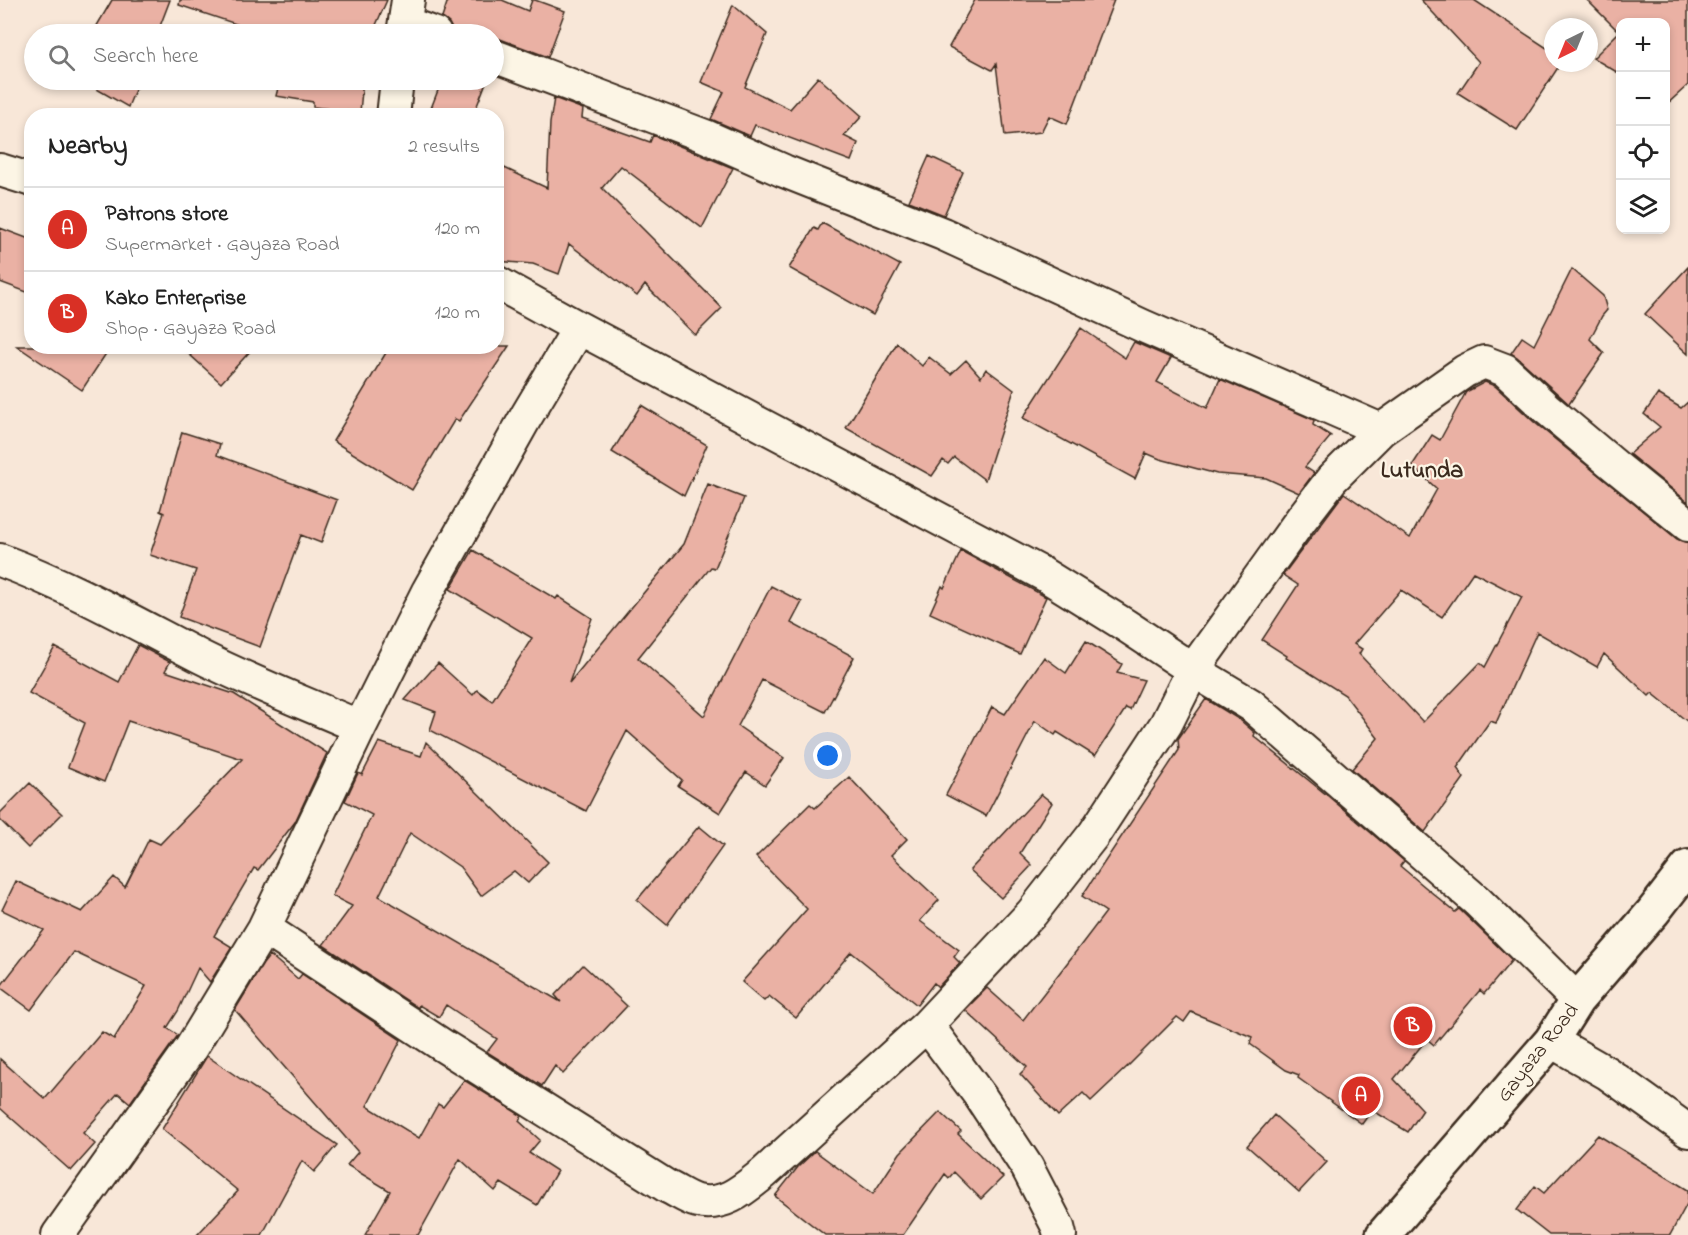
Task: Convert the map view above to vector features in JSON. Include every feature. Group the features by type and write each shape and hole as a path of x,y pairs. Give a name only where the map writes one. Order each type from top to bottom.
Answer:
{"main road":[{"name":"Gayaza Road","path":"1383,1235 1551,1041 1577,1000 1653,912 1688,867"}],"street":[{"path":"504,60 705,136 784,171 943,234 1143,326 1381,430"},
{"path":"394,108 396,90"},
{"path":"0,170 24,178"},
{"path":"504,286 1043,574 1251,705 1476,902 1577,1000"},
{"path":"58,1235 191,1048 264,928 360,726 428,591 521,425 579,328"},
{"path":"264,928 452,1051 668,1187 696,1201 718,1202 738,1193 764,1173 927,1025 1032,913 1094,834 1166,724 1193,670 1332,479 1381,430 1465,371 1484,362 1505,370 1546,408 1688,525"},
{"path":"0,560 42,576 271,690 360,726"},
{"path":"927,1025 980,1096 1027,1167 1060,1235"},
{"path":"1551,1041 1606,1073 1688,1131"}],"building":[{"path":"112,0 170,0 161,24 98,24"},
{"path":"180,0 387,0 376,24 236,24 179,5"},
{"path":"448,0 502,0 528,11 532,0 535,0 565,11 548,57 504,40 504,24 450,24 442,18"},
{"path":"975,0 1114,0 1067,124 1049,116 1041,132 1005,136 996,64 992,70 949,47"},
{"path":"1421,0 1474,0 1544,46 1544,72 1555,72 1517,130 1458,93 1479,62"},
{"path":"1587,0 1688,0 1688,85 1670,101 1670,18 1616,18 1616,29"},
{"path":"733,5 767,34 745,87 790,109 818,77 862,116 844,136 858,143 851,161 755,125 750,136 711,119 724,92 701,82"},
{"path":"1616,35 1616,72 1598,61 1598,53"},
{"path":"98,90 135,90 128,107"},
{"path":"278,90 362,90 360,108 313,107 313,102 276,96"},
{"path":"438,90 483,90 476,108 431,108"},
{"path":"554,98 583,109 582,118 650,142 653,135 733,168 702,228 621,166 602,188 722,308 695,335 645,285 637,296 569,244 559,274 533,264 504,262 504,168 547,188 550,123"},
{"path":"929,156 963,172 944,215 909,201"},
{"path":"822,223 900,265 873,315 789,268 814,228 818,230"},
{"path":"0,228 24,237 24,291 0,282"},
{"path":"1688,267 1688,354 1645,314"},
{"path":"1572,269 1603,296 1607,310 1590,339 1604,353 1569,404 1511,353 1522,337 1534,345"},
{"path":"1081,328 1125,358 1134,342 1171,358 1157,382 1207,408 1220,379 1314,420 1313,425 1331,436 1305,467 1314,473 1299,493 1266,478 1217,474 1146,453 1135,479 1023,418"},
{"path":"897,343 922,366 929,357 951,374 966,360 981,377 986,369 1014,390 985,480 954,457 948,464 943,460 932,476 846,428"},
{"path":"29,354 106,354 82,390"},
{"path":"189,354 248,354 221,383"},
{"path":"385,354 504,354 459,421 455,419 412,490 333,441"},
{"path":"1485,382 1495,386 1534,422 1677,539 1688,543 1688,722 1652,693 1649,696 1604,654 1597,667 1537,632 1496,723 1490,721 1457,768 1464,778 1425,832 1352,769 1378,738 1345,695 1262,640 1298,585 1283,575 1344,493 1410,538 1437,489 1412,466 1432,435 1440,440 1466,392","holes":["1473,572 1522,597 1485,667 1480,663 1423,722 1359,654 1362,649 1354,644 1401,590 1442,617"]},
{"path":"1658,394 1681,408 1688,402 1688,502 1629,454 1660,427 1644,414"},
{"path":"641,405 707,445 684,496 612,452"},
{"path":"182,432 220,444 217,455 337,500 321,543 301,535 260,647 179,617 196,570 150,555 164,513 160,511"},
{"path":"708,484 744,498 715,568 711,567 638,658 704,716 771,586 802,602 791,623 854,657 825,712 762,680 738,726 784,758 765,785 746,772 720,813 678,786 682,780 627,731 586,811 430,730 436,712 405,700 438,663 473,695 477,690 492,701 532,638 450,589 473,550 556,599 558,596 592,618 569,683 684,544"},
{"path":"961,551 1046,597 1020,654 930,613"},
{"path":"1086,641 1122,664 1117,673 1144,680 1130,710 1126,708 1095,756 1057,732 1055,735 1035,721 986,816 946,795 992,707 1005,714 1044,657 1066,673"},
{"path":"138,645 170,662 165,671 234,694 327,753 295,822 258,870 254,868 214,936 232,947 210,982 198,968 178,1011 167,1028 178,1035 130,1103 118,1093 83,1133 95,1144 71,1171 0,1108 0,1059 45,1099 102,1032 114,1039 146,986 74,952 31,1010 0,987 44,930 2,910 16,881 82,912 114,877 125,887 149,839 160,844 242,759 128,721 104,782 68,767 85,723 29,693 55,647 119,682"},
{"path":"1206,699 1240,720 1255,733 1254,736 1404,861 1400,866 1455,912 1459,909 1512,960 1484,994 1480,990 1434,1045 1427,1039 1394,1079 1423,1110 1408,1132 1372,1110 1362,1124 1298,1078 1299,1075 1286,1070 1250,1044 1252,1037 1191,1012 1184,1022 1177,1017 1091,1101 1083,1093 1058,1116 1020,1074 1027,1067 965,1010 987,988 1023,1020 1106,912 1082,896 1179,750 1178,739"},
{"path":"379,742 421,756 426,742 548,862 528,883 514,871 481,896 460,867 410,833 379,896 561,1002 555,995 583,965 627,1006 563,1074 555,1066 542,1086 487,1052 497,1039 446,1005 439,1017 419,1005 418,1008 323,945 352,906 332,896 372,815 345,801 358,773 362,775"},
{"path":"849,777 907,839 891,855 939,900 920,921 959,950 954,957 960,963 938,987 934,983 917,1005 851,952 796,1018 769,996 764,1001 742,982 807,909 756,857 810,804 815,808"},
{"path":"30,783 62,814 28,848 0,820 0,813"},
{"path":"1041,794 1052,803 1020,853 1032,865 1001,898 970,870"},
{"path":"699,826 723,846 667,925 637,900"},
{"path":"270,955 298,979 302,974 401,1040 367,1106 419,1138 438,1104 443,1107 464,1080 522,1116 519,1121 540,1140 529,1153 557,1171 537,1205 501,1183 495,1191 460,1159 418,1235 365,1235 390,1191 347,1165 358,1152 235,1010"},
{"path":"207,1056 337,1145 314,1172 302,1161 262,1235 197,1235 238,1191 162,1129"},
{"path":"940,1112 961,1131 958,1134 1003,1177 981,1199 954,1172 949,1178 945,1174 903,1235 825,1235 775,1196 798,1167 815,1151 873,1194 900,1153"},
{"path":"1274,1115 1327,1162 1299,1192 1247,1146"},
{"path":"1598,1135 1688,1190 1688,1202 1670,1235 1549,1235 1517,1210 1535,1186 1544,1193"}],"place":[{"name":"Kako Enterprise","path":"1413,1026"},
{"name":"Patrons store","path":"1361,1096"}],"district":[{"name":"Lutunda","path":"1422,469"}]}
